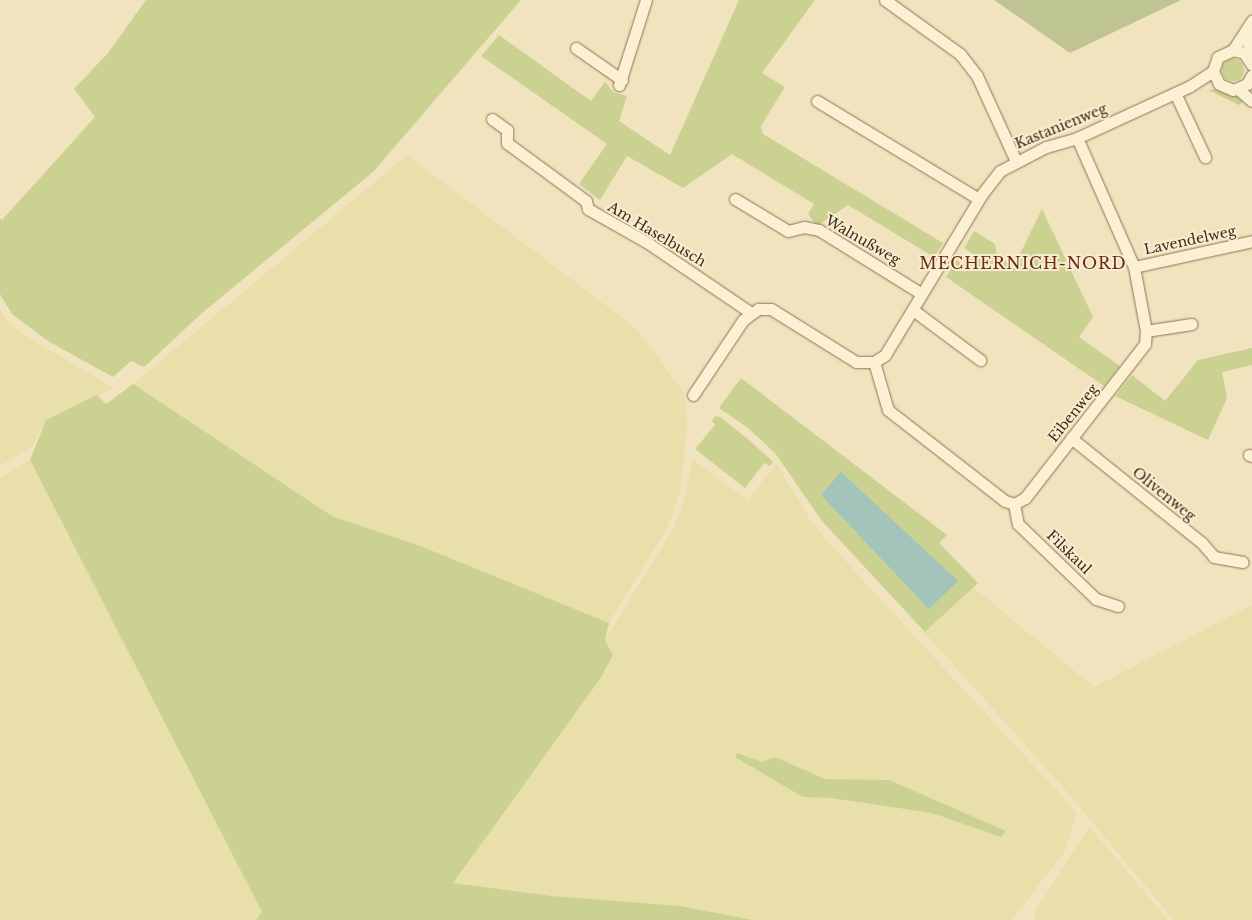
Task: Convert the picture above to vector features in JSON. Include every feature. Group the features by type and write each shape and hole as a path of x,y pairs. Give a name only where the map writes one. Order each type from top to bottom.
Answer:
{"street":[{"path":"576,48 621,82 646,0"},
{"path":"885,0 960,54 977,76 1016,161"},
{"path":"1250,61 1251,24"},
{"name":"Kastanienweg","path":"874,362 885,355 979,198 1000,171 1046,147 1078,138 1190,86 1213,72 1218,57 1233,50 1251,24"},
{"path":"1233,50 1250,61"},
{"path":"1213,72 1219,84"},
{"path":"1251,79 1238,89 1252,101"},
{"name":"Kastanienweg","path":"1190,86 1219,84 1228,89 1238,89"},
{"path":"1175,93 1205,157"},
{"path":"817,101 979,198"},
{"name":"Am Haselbusch","path":"492,118 506,130 507,143 586,200 588,209 648,243 750,312"},
{"path":"1078,138 1134,267 1146,331 1191,324"},
{"name":"Walnußweg","path":"735,198 788,231 804,227 819,230 922,294"},
{"name":"Lavendelweg","path":"1134,267 1252,242"},
{"path":"693,395 750,312 771,309 856,362 874,362 888,410 1005,501 1014,504"},
{"path":"913,310 980,360"},
{"name":"Eibenweg","path":"1014,504 1025,498 1145,344 1146,331"},
{"name":"Olivenweg","path":"1071,438 1202,543 1214,556 1243,562"},
{"name":"Filskaul","path":"1014,504 1018,524 1096,599 1118,606"}],"shaded area":[{"path":"407,155 637,329 685,394 687,428 680,492 668,526 609,623 423,547 332,516 133,384"},
{"path":"0,309 5,319 24,335 114,388 46,420 32,447 0,466"},
{"path":"30,460 263,912 255,920 0,920 0,478"},
{"path":"692,460 748,500 776,463 811,521 830,544 1077,813 1065,851 1012,920 753,920 680,906 552,896 452,883 600,679 613,655 605,640 673,529 686,494","holes":["738,753 762,762 775,757 825,779 889,780 1005,831 1001,837 932,813 831,798 803,797"]},
{"path":"973,587 1094,687 1252,605 1252,920 1174,920 1062,786 925,633"},
{"path":"1090,827 1168,920 1034,920 1035,911"}],"green space":[{"path":"146,0 521,0 373,172 202,313 144,367 131,361 113,377 48,341 12,314 0,294 0,218 2,220 95,117 74,89 108,53"},
{"path":"739,0 815,0 762,73 785,87 761,126 763,134 943,243 934,257 848,205 817,226 808,214 814,204 732,154 683,188 627,156 600,200 579,184 607,144 481,56 499,35 591,101 605,82 613,92 627,96 619,121 670,155"},
{"path":"994,0 1181,0 1070,53"},
{"path":"1229,59 1237,59 1244,66 1244,74 1237,81 1229,81 1222,74 1222,66"},
{"path":"1217,89 1237,95 1245,100 1239,105 1208,90"},
{"path":"1042,209 1093,317 1079,337 1120,366 1104,386 946,277 957,260 964,265 972,253 964,248 974,231 995,244 997,256 1004,262 1018,258"},
{"path":"1252,348 1252,365 1222,372 1227,398 1208,440 1115,396 1132,375 1165,401 1198,360"},
{"path":"741,378 947,535 939,543 978,583 925,632 822,521 775,453 748,428 719,408"},
{"path":"133,384 332,516 423,547 609,623 605,640 613,655 600,679 453,883 552,896 680,906 753,920 256,920 262,912 30,460 46,420 97,395 106,404"},
{"path":"715,416 720,417 749,440 773,462 770,466 764,463 745,488 695,449 715,425 712,421"},
{"path":"737,753 762,762 775,757 825,779 889,780 1006,831 1001,837 932,813 831,798 803,797 735,757"}],"water":[{"path":"841,472 958,581 929,609 821,495"}],"district":[{"name":"MECHERNICH-NORD","path":"1023,263"}]}
